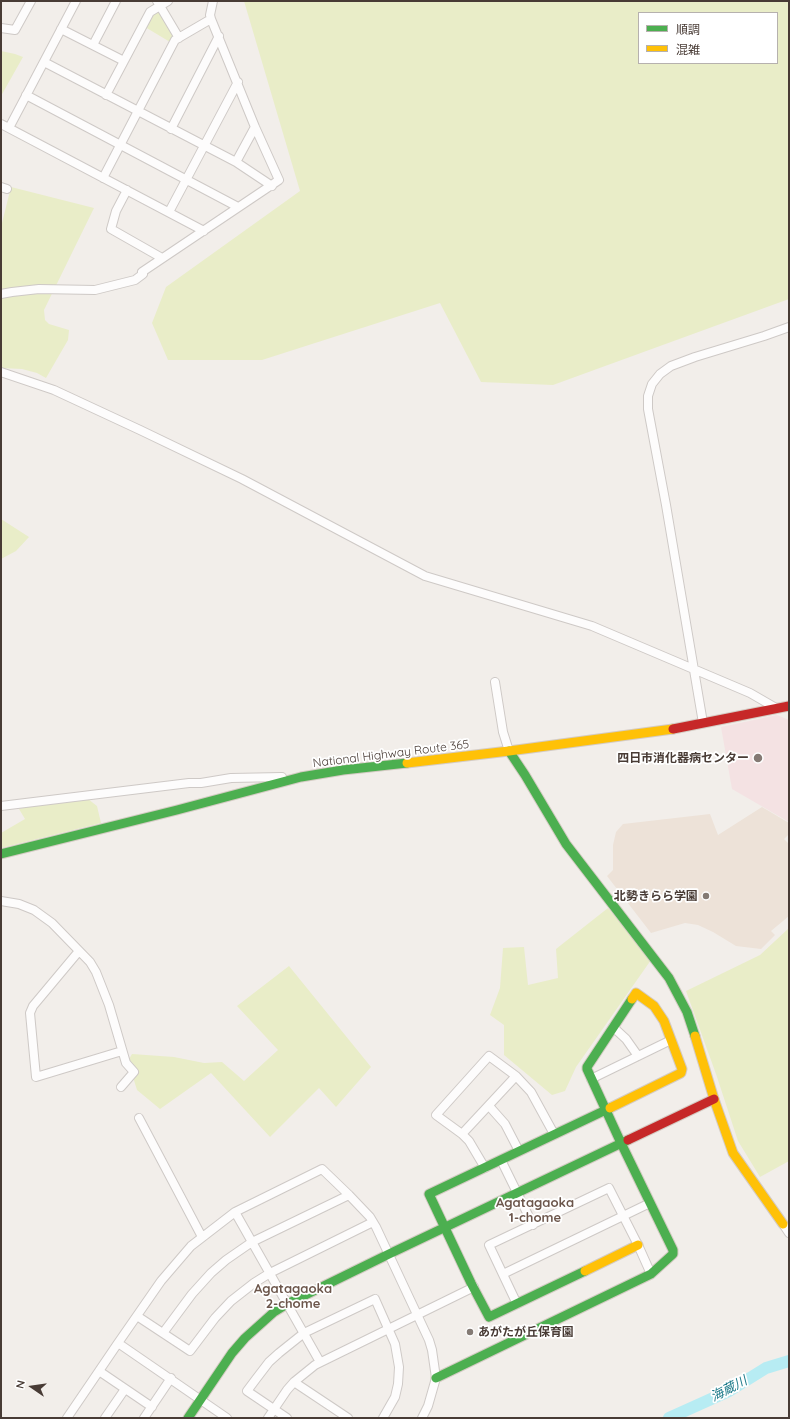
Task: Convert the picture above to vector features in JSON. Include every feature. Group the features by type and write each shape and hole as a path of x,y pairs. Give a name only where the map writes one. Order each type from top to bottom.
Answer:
{"main road":[{"name":"National Highway Route 365","path":"1,854 301,777 343,770 509,752 661,731 789,706"},
{"path":"509,752 525,775 566,844 669,978 687,1012 714,1099 734,1153 783,1224"},
{"path":"436,1378 651,1274 673,1254 673,1250 621,1143 606,1110 591,1079 587,1067 636,993 648,1001 664,1021 682,1069 681,1073 606,1110 429,1194 444,1228 489,1317 638,1245"},
{"path":"188,1418 232,1353 245,1338 274,1312 287,1304 714,1099"}],"street":[{"path":"1,28 15,30 31,1"},
{"path":"9,128 76,1"},
{"path":"93,45 116,1"},
{"path":"106,95 150,12 158,3 168,1"},
{"path":"1,294 39,289 101,289 135,280 143,274 142,272 162,258 279,180 255,127 210,15 213,1"},
{"path":"158,3 179,38"},
{"path":"103,178 175,40 212,20"},
{"path":"61,29 124,61"},
{"path":"171,129 219,36"},
{"path":"44,62 236,162 272,186"},
{"path":"169,212 238,82"},
{"path":"26,95 238,207"},
{"path":"1,124 204,231"},
{"path":"236,162 255,127"},
{"path":"128,190 116,211 111,229 162,258"},
{"path":"703,723 695,670 648,409 648,396 652,384 660,374 671,366 789,327"},
{"path":"1,372 54,390 154,436 242,479 425,576 592,626 750,693 778,708"},
{"path":"495,682 502,732 509,752"},
{"path":"1,806 231,778 301,777"},
{"path":"1,901 19,904 34,910 52,923 90,962 96,972 109,1005 126,1063 134,1072 121,1087"},
{"path":"79,951 31,1010 30,1014 36,1077 122,1051"},
{"path":"613,1027 626,1039 638,1056"},
{"path":"591,1079 671,1040"},
{"path":"485,1168 472,1145 462,1134 436,1115 489,1056 516,1076 531,1092 554,1134"},
{"path":"462,1134 516,1076"},
{"path":"489,1106 504,1124 519,1151"},
{"path":"139,1118 202,1237"},
{"path":"501,1160 533,1225"},
{"path":"67,1418 161,1281 191,1246 235,1212 322,1169 349,1195 373,1222 418,1314 429,1340 436,1378 428,1406 422,1418"},
{"path":"517,1304 489,1246 609,1188 651,1274"},
{"path":"163,1333 192,1294 211,1273 226,1260 252,1242 349,1195"},
{"path":"503,1274 624,1217 650,1203"},
{"path":"235,1212 320,1362"},
{"path":"137,1316 190,1351 230,1301 270,1273 373,1222"},
{"path":"783,1224 789,1233"},
{"path":"268,1418 294,1382 305,1372 320,1362 474,1287"},
{"path":"287,1418 247,1391 269,1362 304,1333 375,1299 395,1344 399,1375 395,1397 383,1418"},
{"path":"118,1343 171,1378 227,1418"},
{"path":"99,1371 152,1407"},
{"path":"144,1418 171,1378"},
{"path":"294,1382 348,1418"},
{"path":"105,1418 125,1389"}],"shaded area":[{"name":"四日市消化器病センター","path":"777,715 789,720 789,822 732,789 721,727"},
{"name":"北勢きらら学園","path":"762,807 789,823 789,834 784,839 789,844 789,916 771,931 775,935 761,949 736,946 698,925 685,923 651,933 607,876 613,870 613,845 616,832 623,824 710,814 718,835"}],"green space":[{"path":"244,1 789,1 789,299 553,385 481,382 440,303 262,360 168,360 152,323 166,287 300,191"},
{"path":"156,10 160,12 172,33 173,38 170,42 145,27"},
{"path":"1,51 23,57 1,96"},
{"path":"11,187 94,208 44,310 45,320 49,324 69,330 68,340 46,378 37,373 22,369 1,368 1,227"},
{"path":"1,519 29,537 16,551 1,559"},
{"path":"88,799 97,806 101,823 1,848 1,833 25,819 19,809 55,801"},
{"path":"608,908 651,960 576,1067 565,1091 552,1095 504,1055 504,1025 490,1015 500,988 503,948 524,947 528,985 558,978 556,949"},
{"path":"789,928 789,1161 760,1177 738,1141 686,991 760,955"},
{"path":"289,966 371,1067 336,1107 319,1088 270,1137 211,1073 160,1109 137,1090 128,1061 132,1054 174,1057 204,1063 222,1062 244,1081 278,1050 237,1006"}],"waterway":[{"name":"海蔵川","path":"669,1418 729,1391 766,1368 789,1361"}],"traffic: fast":[{"path":"509,751 566,844 669,978 687,1012 695,1036"},
{"path":"1,854 301,777 343,770 407,763"},
{"path":"436,1378 651,1274 673,1254 673,1250 587,1069 632,999"},
{"path":"585,1271 489,1317 471,1283 429,1194 610,1108"},
{"path":"188,1418 232,1353 245,1338 274,1312 287,1304 389,1254 628,1140"}],"traffic: slow":[{"path":"407,763 673,729"},
{"path":"610,1108 681,1073 682,1069 664,1021 654,1006 636,993 632,999"},
{"path":"695,1036 714,1099 733,1153 783,1224"},
{"path":"585,1271 638,1245"}],"traffic: jam":[{"path":"673,729 789,706"},
{"path":"628,1140 714,1099"}],"place":[{"name":"四日市消化器病センター","path":"758,758"},
{"name":"北勢きらら学園","path":"706,896"},
{"name":"あがたが丘保育園","path":"470,1332"}],"district":[{"name":"Agatagaoka 1-chome","path":"535,1210"},
{"name":"Agatagaoka 2-chome","path":"293,1296"}]}
